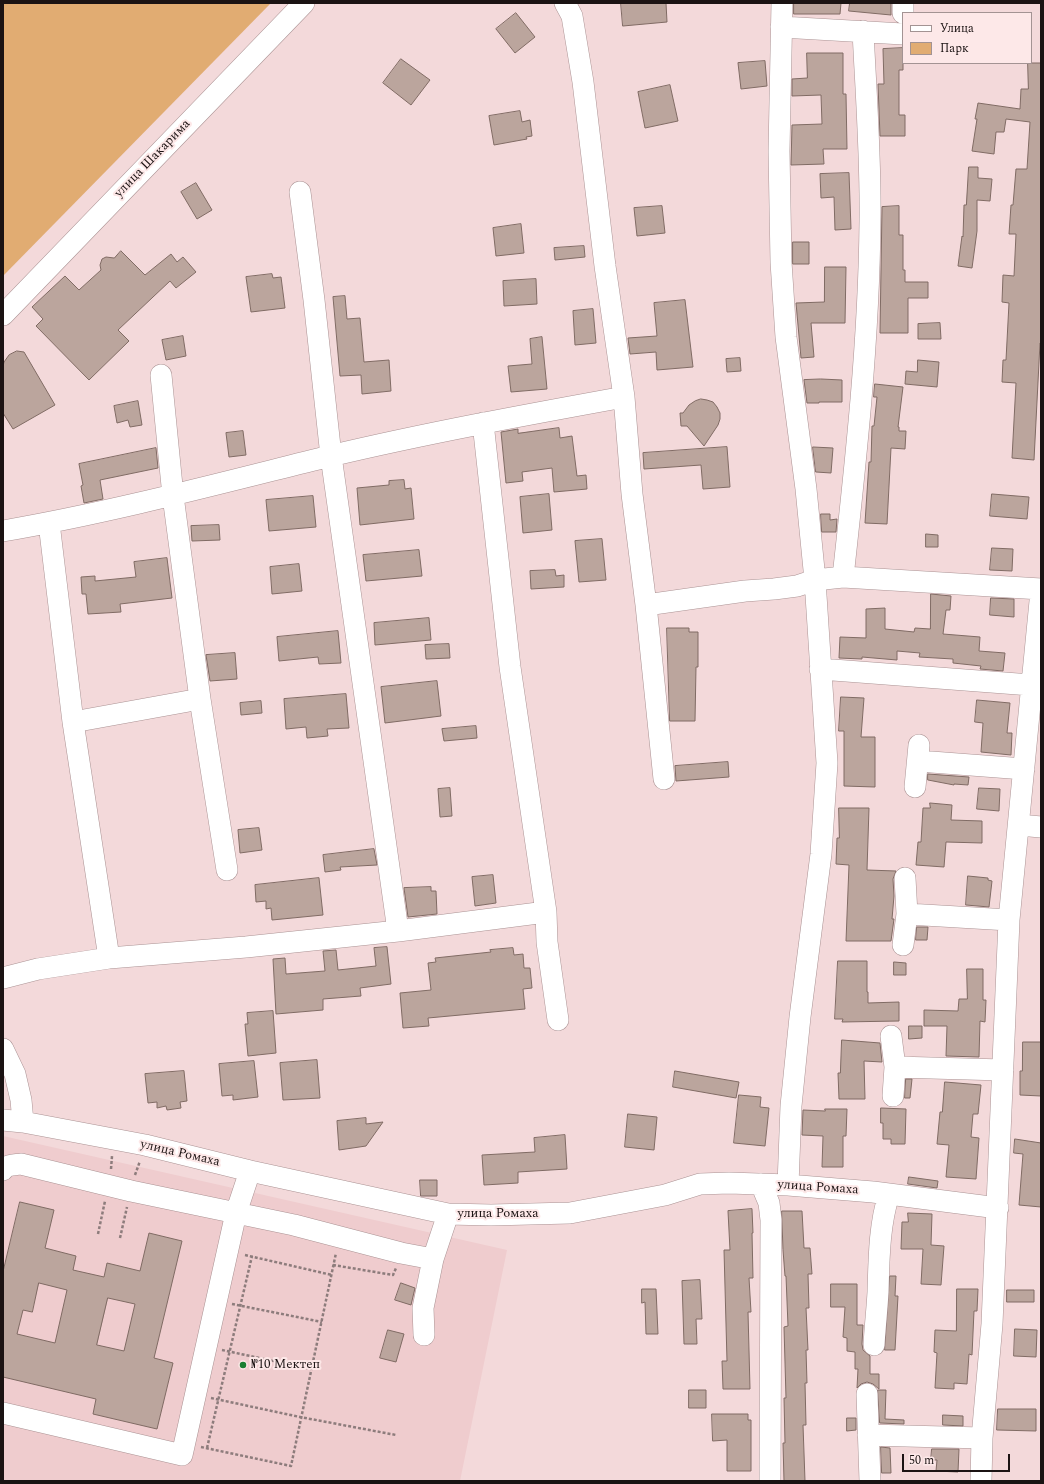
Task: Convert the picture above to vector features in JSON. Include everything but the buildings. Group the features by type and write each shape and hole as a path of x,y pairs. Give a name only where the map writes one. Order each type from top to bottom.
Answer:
{"street":[{"name":"улица Шакарима","path":"3,315 304,3"},
{"path":"565,3 572,16 583,82 605,266 624,397 632,494 646,605 664,779"},
{"path":"782,3 779,151 781,262 786,337 806,489 815,580 827,763 824,810 792,1098 788,1185"},
{"path":"781,27 902,34"},
{"path":"843,577 856,459 866,332 870,220 868,117 863,31"},
{"path":"300,192 314,300 331,456 398,931"},
{"path":"161,375 173,496 200,699 226,870"},
{"path":"3,531 49,523 173,496 331,456 483,423 624,397"},
{"path":"483,423 510,667 546,912 547,942 558,1020"},
{"path":"49,523 73,722 109,958"},
{"path":"646,605 745,591 797,586 815,580 843,577 1041,590 1009,920 1002,1070 998,1208 992,1324 982,1438 981,1481"},
{"path":"820,669 1031,685"},
{"path":"73,722 200,699"},
{"path":"915,787 919,753 1024,769"},
{"path":"1019,825 1041,827"},
{"path":"903,945 907,914 905,878"},
{"path":"3,978 38,969 109,958 246,947 398,931 546,912"},
{"path":"907,914 1009,920"},
{"path":"891,1036 894,1067 893,1096"},
{"path":"3,1050 15,1074 20,1100 13,1121"},
{"path":"894,1067 1002,1070"},
{"name":"улица Ромаха","path":"13,1121 145,1145 250,1171 448,1214 514,1215 570,1213 665,1195 700,1184 729,1183 788,1185 888,1194 998,1208"},
{"path":"3,1170 5,1167 21,1164 116,1187 294,1225 401,1253 433,1259"},
{"path":"3,1413 182,1455 236,1213 250,1171"},
{"path":"761,1184 769,1203 771,1220 770,1481"},
{"path":"874,1345 880,1249 884,1209 888,1194"},
{"path":"424,1335 423,1308 433,1259 448,1214"},
{"path":"867,1394 870,1481"},
{"path":"868,1435 982,1438"}],"path":[{"path":"185,1441 207,1449 291,1466 300,1417 340,1238"},
{"path":"227,1251 332,1275"},
{"path":"333,1265 393,1275 401,1253"},
{"path":"207,1449 252,1256"},
{"path":"217,1299 240,1306 322,1322"},
{"path":"206,1348 311,1370"},
{"path":"195,1394 300,1417 396,1435"}],"shaded area":[{"name":"№10 Мектеп","path":"3,1136 507,1250 460,1481 3,1481"}],"green space":[{"path":"3,3 271,3 3,276"}],"place":[{"name":"№10 Мектеп","path":"243,1365"}]}
